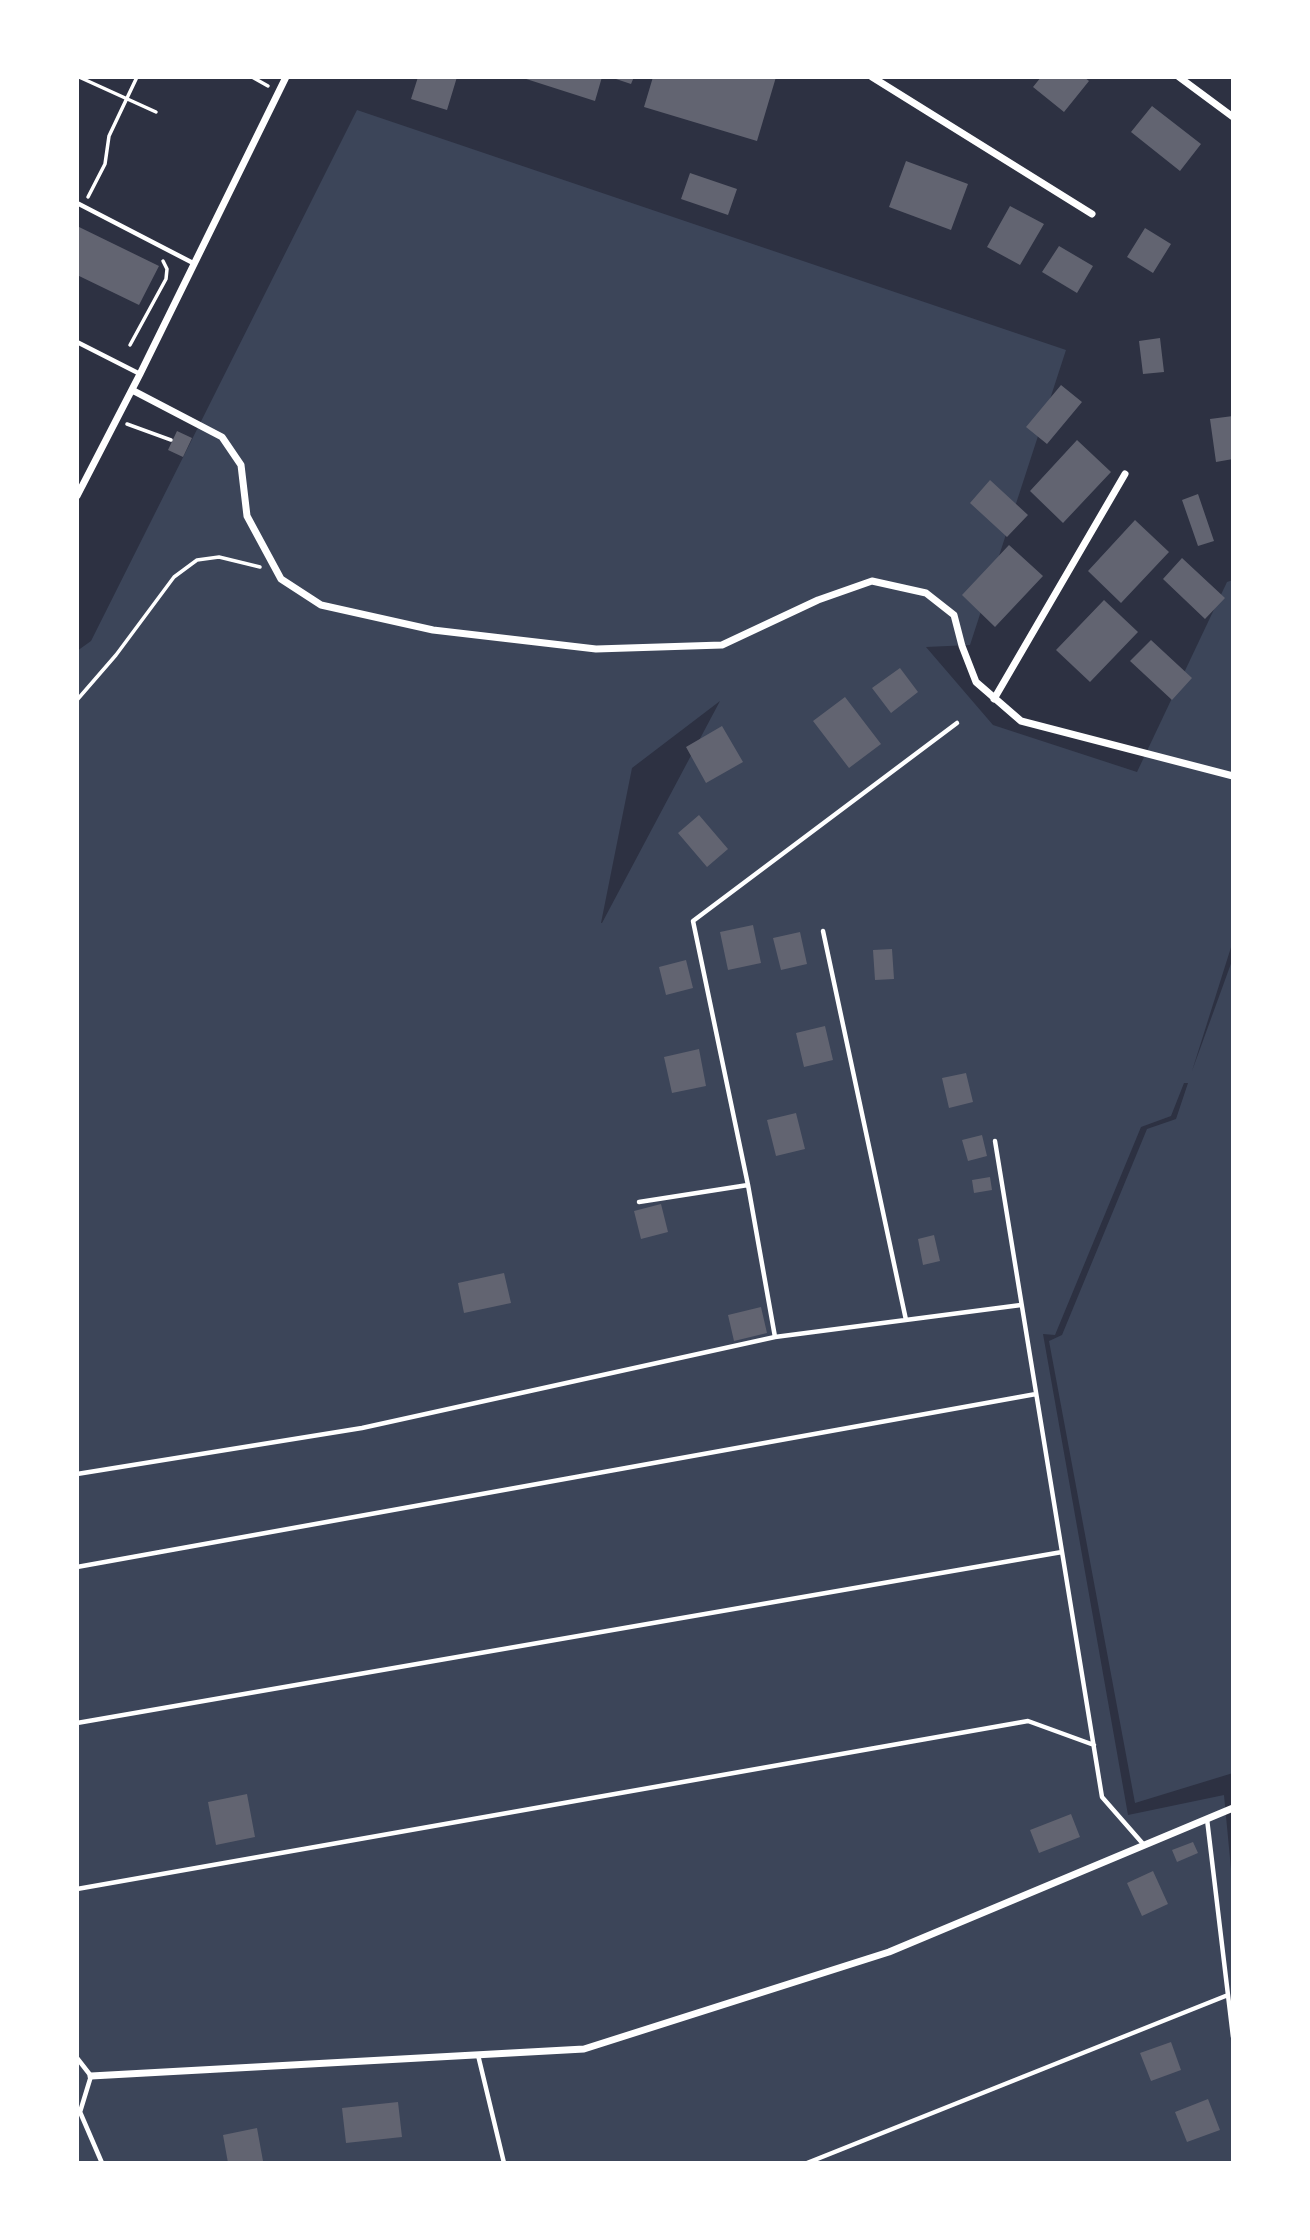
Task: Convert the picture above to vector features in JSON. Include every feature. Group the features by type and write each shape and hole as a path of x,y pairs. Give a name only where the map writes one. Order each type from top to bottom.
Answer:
{"street":[{"path":"77,496 286,77"},
{"path":"872,77 1092,214"},
{"path":"1179,77 1233,117"},
{"path":"132,390 222,438 241,465 247,516 281,579 321,605 433,630 596,649 722,645 818,600 872,581 926,593 954,615 976,682 1021,721 1233,776"},
{"path":"994,699 1125,474"},
{"path":"91,2076 584,2049 890,1952 1233,1808"}],"lane":[{"path":"77,203 193,263"},
{"path":"77,342 140,374"},
{"path":"775,1337 748,1185 694,921 957,723"},
{"path":"823,931 906,1320"},
{"path":"995,1141 1102,1797 1144,1845"},
{"path":"639,1202 748,1185"},
{"path":"77,1474 362,1428 775,1337 1021,1305"},
{"path":"77,1567 1036,1394"},
{"path":"77,1723 1062,1552"},
{"path":"77,1889 1028,1721 1094,1745"},
{"path":"1207,1818 1233,2037"},
{"path":"807,2163 1228,1995"},
{"path":"478,2055 505,2163"},
{"path":"77,2058 91,2076 80,2112 102,2163"}],"path":[{"path":"79,77 156,112"},
{"path":"84,206 105,164 109,136 137,77"},
{"path":"252,77 279,92"},
{"path":"130,345 166,279 167,269 161,259"},
{"path":"117,420 171,440"},
{"path":"77,700 116,655 174,577 197,560 219,556 278,573"}],"shaded area":[{"path":"357,110 1066,350 970,645 926,647 993,725 1137,772 1227,582 1233,580 1233,941 1192,1071 1233,958 1233,1773 1135,1803 1049,1341 1062,1335 1147,1129 1176,1119 1188,1083 1184,1083 1171,1116 1141,1127 1055,1335 1043,1334 1128,1815 1224,1795 1233,1890 1233,2163 77,2163 77,651 91,641","holes":["720,701 602,923 632,768"]}],"building":[{"path":"418,77 457,77 447,110 411,99"},
{"path":"520,77 602,77 595,101"},
{"path":"610,77 634,77 631,84"},
{"path":"653,77 776,77 757,141 644,107"},
{"path":"1041,77 1084,77 1089,81 1064,112 1033,87"},
{"path":"1152,106 1201,144 1180,171 1131,132"},
{"path":"906,161 968,184 951,230 889,207"},
{"path":"690,173 737,189 728,215 681,199"},
{"path":"1010,206 1044,224 1020,265 987,247"},
{"path":"77,226 159,266 139,305 77,275"},
{"path":"1145,228 1171,244 1153,273 1127,257"},
{"path":"1059,246 1093,266 1077,293 1042,272"},
{"path":"1160,338 1164,372 1143,374 1139,341"},
{"path":"1061,385 1082,402 1047,444 1026,427"},
{"path":"1233,416 1233,459 1216,462 1210,419"},
{"path":"177,431 192,438 183,457 168,450"},
{"path":"1077,440 1111,472 1063,523 1030,491"},
{"path":"990,480 1028,515 1007,537 970,503"},
{"path":"1198,494 1214,541 1198,546 1182,500"},
{"path":"1135,520 1169,552 1121,603 1088,571"},
{"path":"1009,545 1043,576 995,627 962,595"},
{"path":"1182,558 1225,598 1205,619 1163,579"},
{"path":"1104,600 1138,632 1090,682 1056,650"},
{"path":"1151,640 1192,678 1172,700 1130,661"},
{"path":"900,668 918,692 891,713 872,688"},
{"path":"845,697 881,744 849,768 813,721"},
{"path":"722,726 743,762 706,783 686,747"},
{"path":"699,815 728,849 707,867 678,833"},
{"path":"753,925 761,963 728,970 720,932"},
{"path":"800,932 807,964 781,970 773,938"},
{"path":"892,949 894,979 875,980 873,950"},
{"path":"686,960 693,988 666,995 659,967"},
{"path":"825,1026 833,1060 804,1067 796,1033"},
{"path":"699,1049 706,1086 672,1093 664,1057"},
{"path":"966,1073 973,1102 949,1108 942,1078"},
{"path":"796,1113 805,1149 776,1156 767,1120"},
{"path":"982,1135 987,1156 968,1161 962,1140"},
{"path":"990,1177 992,1190 974,1193 972,1180"},
{"path":"661,1204 668,1232 641,1239 634,1211"},
{"path":"934,1235 940,1261 923,1265 918,1239"},
{"path":"504,1273 511,1303 464,1313 458,1283"},
{"path":"761,1307 767,1333 734,1341 728,1315"},
{"path":"247,1794 255,1837 216,1845 208,1802"},
{"path":"1071,1814 1080,1837 1039,1853 1030,1830"},
{"path":"1193,1842 1198,1853 1177,1862 1172,1850"},
{"path":"1153,1871 1168,1904 1142,1916 1127,1883"},
{"path":"1171,2042 1181,2070 1151,2081 1140,2053"},
{"path":"1208,2099 1220,2130 1187,2142 1175,2112"},
{"path":"398,2102 402,2137 346,2143 342,2108"},
{"path":"257,2128 263,2161 228,2163 223,2135"}]}
